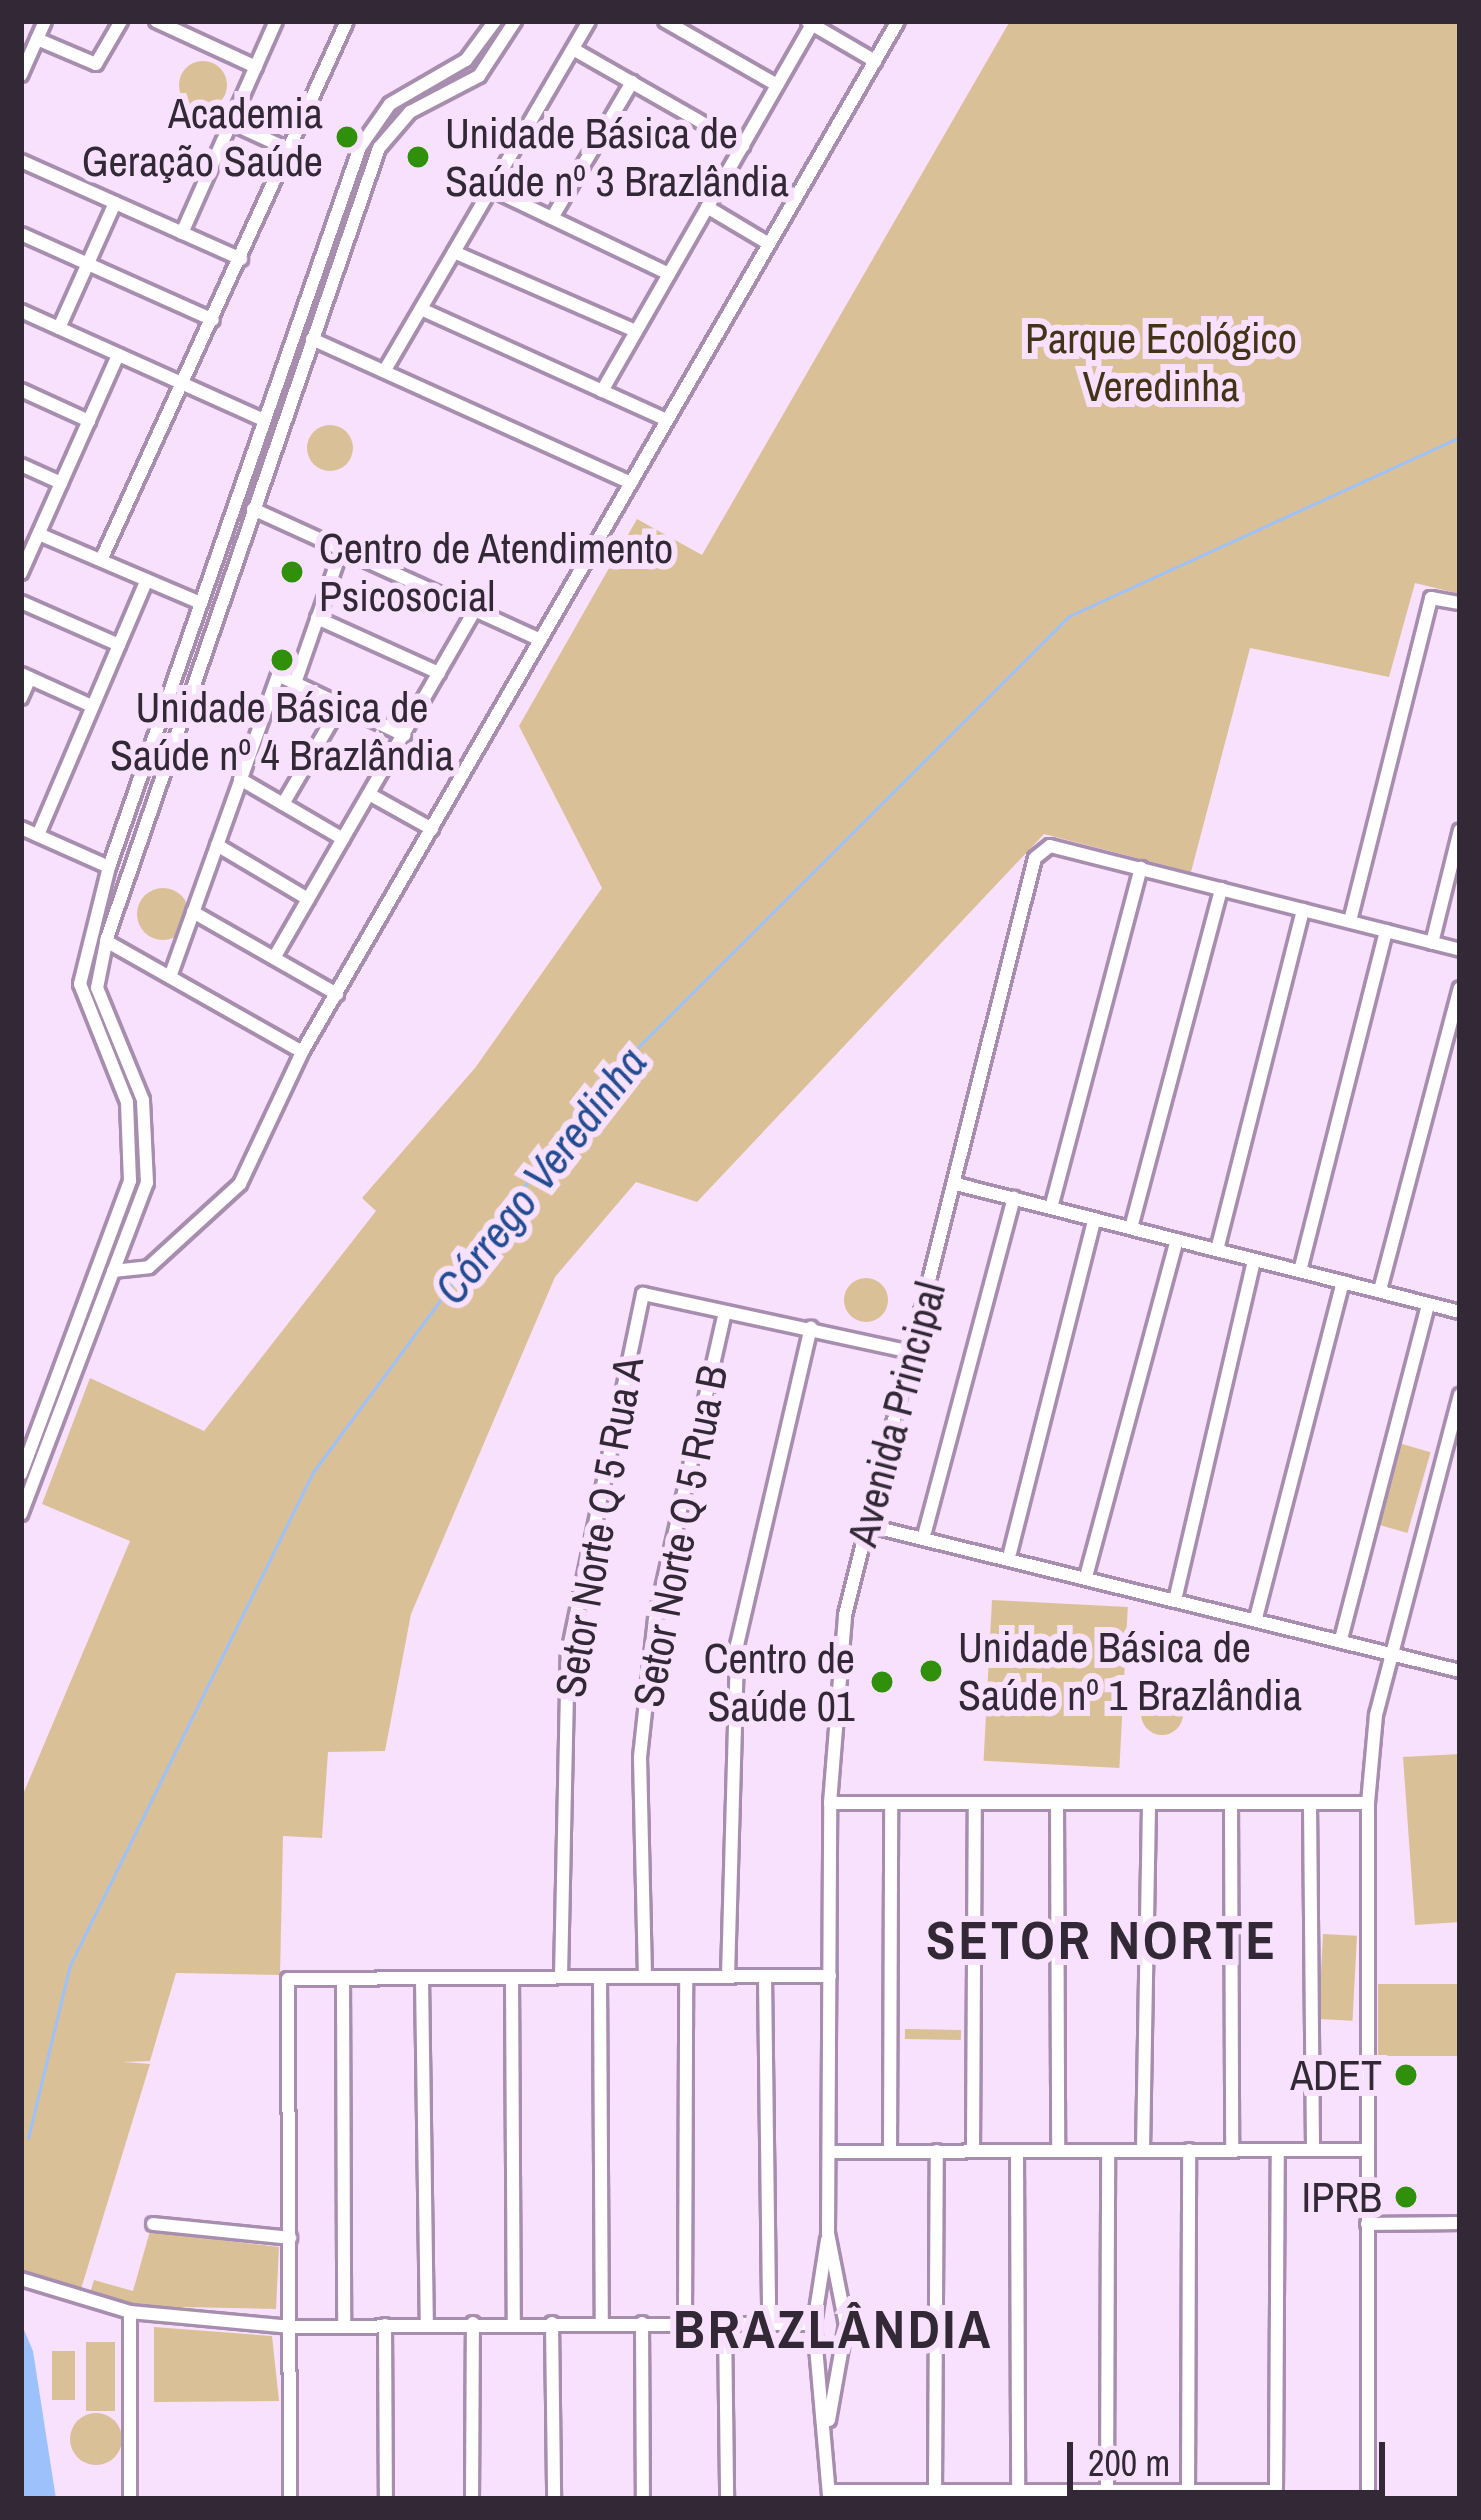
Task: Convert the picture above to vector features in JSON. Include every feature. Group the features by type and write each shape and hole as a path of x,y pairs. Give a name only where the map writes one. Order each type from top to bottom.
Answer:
{"street":[{"path":"21,75 46,21"},
{"path":"37,39 96,64 121,21"},
{"path":"156,21 256,67"},
{"path":"182,233 276,21"},
{"path":"101,560 347,21"},
{"path":"21,1474 130,1181 127,1102 85,1006 89,933 109,867 320,257 373,124 466,60 494,21"},
{"path":"21,1514 113,1271 152,1140 100,1004 106,939 328,291 394,127 479,76 515,21"},
{"path":"385,370 589,21"},
{"path":"664,21 777,85"},
{"path":"113,1271 148,1267 240,1184 302,1052 898,21"},
{"path":"602,391 810,23 875,61"},
{"path":"573,49 743,146"},
{"path":"552,218 632,82"},
{"path":"231,123 290,150"},
{"path":"21,161 241,259"},
{"path":"491,189 669,274"},
{"path":"59,328 115,203"},
{"path":"707,207 770,244"},
{"path":"21,234 213,320"},
{"path":"454,252 637,331"},
{"path":"320,257 337,266"},
{"path":"311,285 328,291"},
{"path":"421,309 668,420"},
{"path":"21,311 264,420"},
{"path":"311,339 631,483"},
{"path":"21,573 118,355"},
{"path":"21,390 89,421"},
{"path":"21,466 61,483"},
{"path":"254,509 541,640"},
{"path":"245,534 283,524"},
{"path":"39,533 201,603"},
{"path":"296,680 341,550"},
{"path":"38,835 147,580"},
{"path":"1350,921 1431,598 1460,603"},
{"path":"21,602 119,646"},
{"path":"274,958 475,610"},
{"path":"317,618 439,673"},
{"path":"195,619 214,626"},
{"path":"21,698 25,676 92,706"},
{"path":"170,977 274,681 296,680 404,735"},
{"path":"283,804 342,703"},
{"path":"152,743 171,751"},
{"path":"142,770 161,778"},
{"path":"240,778 343,839"},
{"path":"369,794 432,829"},
{"path":"21,828 109,867"},
{"path":"1432,943 1460,830"},
{"path":"217,845 308,899"},
{"name":"Avenida Principal","path":"829,2420 842,2358 844,2295 828,2233 830,1803 845,1615 1037,854 1050,846 1460,950"},
{"path":"1051,1208 1141,868"},
{"path":"1131,1228 1221,890"},
{"path":"1217,1250 1303,910"},
{"path":"95,912 113,920"},
{"path":"194,912 337,994"},
{"path":"1300,1271 1386,931"},
{"path":"89,933 302,1052"},
{"path":"1380,1291 1460,988"},
{"path":"85,1006 100,1004"},
{"path":"956,1184 1460,1312"},
{"path":"925,1532 1014,1198"},
{"path":"1010,1553 1094,1220"},
{"path":"1088,1573 1177,1240"},
{"path":"1175,1596 1254,1260"},
{"path":"1256,1618 1343,1282"},
{"name":"Setor Norte Q 5 Rua A","path":"561,1978 568,1653 643,1294 725,1312"},
{"path":"1341,1639 1428,1304"},
{"path":"725,1312 912,1352"},
{"name":"Setor Norte Q 5 Rua B","path":"645,1977 640,1757 655,1620 725,1312"},
{"path":"728,1976 737,1645 811,1327"},
{"path":"1368,2499 1367,1803 1393,1653 1460,1395"},
{"path":"866,1525 925,1532 1010,1553 1460,1672"},
{"path":"830,1803 1367,1803"},
{"path":"890,2152 891,1803"},
{"path":"974,2151 975,1803"},
{"path":"1057,1803 1058,2151"},
{"path":"1143,2150 1148,1803"},
{"path":"1231,1803 1232,2150"},
{"path":"1310,1803 1313,2150"},
{"path":"765,1976 769,2324"},
{"path":"290,2499 288,1979 830,1976"},
{"path":"600,1977 602,2323"},
{"path":"685,2324 686,1977"},
{"path":"422,1978 427,2324"},
{"path":"512,1978 514,2323"},
{"path":"343,1979 344,2325"},
{"path":"1188,2492 1189,2150"},
{"path":"828,2233 814,2324 829,2420 830,2495 1276,2491 1278,2150"},
{"path":"830,2152 1367,2150"},
{"path":"935,2491 937,2151"},
{"path":"1017,2151 1018,2491"},
{"path":"1107,2491 1108,2151"},
{"path":"1367,2224 1460,2223"},
{"path":"153,2224 290,2238"},
{"path":"21,2279 130,2312 291,2327 814,2324"},
{"path":"817,2296 844,2295"},
{"path":"130,2312 130,2499"},
{"path":"472,2323 472,2499"},
{"path":"552,2323 554,2499"},
{"path":"642,2323 643,2499"},
{"path":"725,2323 727,2499"},
{"path":"385,2325 386,2499"},
{"path":"817,2359 842,2358"}],"green space":[{"name":"Parque Ecológico Veredinha","path":"1010,21 1460,21 1460,594 1415,583 1389,677 1250,648 1191,872 1044,834 697,1202 636,1182 555,1277 411,1614 385,1751 328,1752 322,1838 283,1836 280,1975 176,1973 150,2061 123,2062 150,2064 81,2289 21,2270 21,1799 130,1541 42,1504 90,1378 204,1431 376,1211 362,1198 475,1068 602,888 519,726 637,519 702,555"},
{"path":"203,61 220,68 227,85 220,102 203,109 186,102 179,85 186,68"},
{"path":"330,425 346,432 353,448 346,464 330,471 314,464 307,448 314,432"},
{"path":"163,888 181,896 189,914 181,932 163,940 145,932 137,914 145,896"},
{"path":"866,1278 881,1285 888,1300 881,1315 866,1322 851,1315 844,1300 851,1285"},
{"path":"1395,1442 1431,1452 1407,1533 1372,1523"},
{"path":"992,1600 1128,1607 1119,1768 984,1761"},
{"path":"1162,1693 1177,1699 1183,1714 1177,1729 1162,1735 1147,1729 1141,1714 1147,1699"},
{"path":"1460,1754 1460,1922 1415,1925 1403,1757"},
{"path":"1323,1934 1357,1936 1353,2021 1319,2019"},
{"path":"1378,1984 1460,1984 1460,2056 1378,2056"},
{"path":"905,2029 961,2030 961,2040 905,2039"},
{"path":"150,2231 279,2247 276,2309 132,2306 90,2293 94,2280 133,2291"},
{"path":"154,2327 272,2336 279,2401 154,2402"},
{"path":"86,2342 115,2342 115,2411 86,2411"},
{"path":"52,2351 75,2351 75,2400 52,2400"},
{"path":"96,2413 114,2421 122,2439 114,2457 96,2465 78,2457 70,2439 78,2421"}],"water":[{"path":"21,2323 33,2351 56,2499 21,2499"}],"waterway":[{"name":"Córrego Veredinha","path":"28,2138 70,1965 313,1472 598,1087 1069,616 1460,437"}],"place":[{"name":"Academia Geração Saúde","path":"347,137"},
{"name":"Unidade Básica de Saúde nº 3 Brazlândia","path":"418,157"},
{"name":"Centro de Atendimento Psicosocial","path":"292,572"},
{"name":"Unidade Básica de Saúde nº 4 Brazlândia","path":"282,660"},
{"name":"Unidade Básica de Saúde nº 1 Brazlândia","path":"931,1671"},
{"name":"Centro de Saúde 01","path":"882,1682"},
{"name":"ADET","path":"1406,2075"},
{"name":"IPRB","path":"1406,2197"}],"district":[{"name":"SETOR NORTE","path":"1102,1940"},
{"name":"BRAZLÂNDIA","path":"833,2329"}]}
